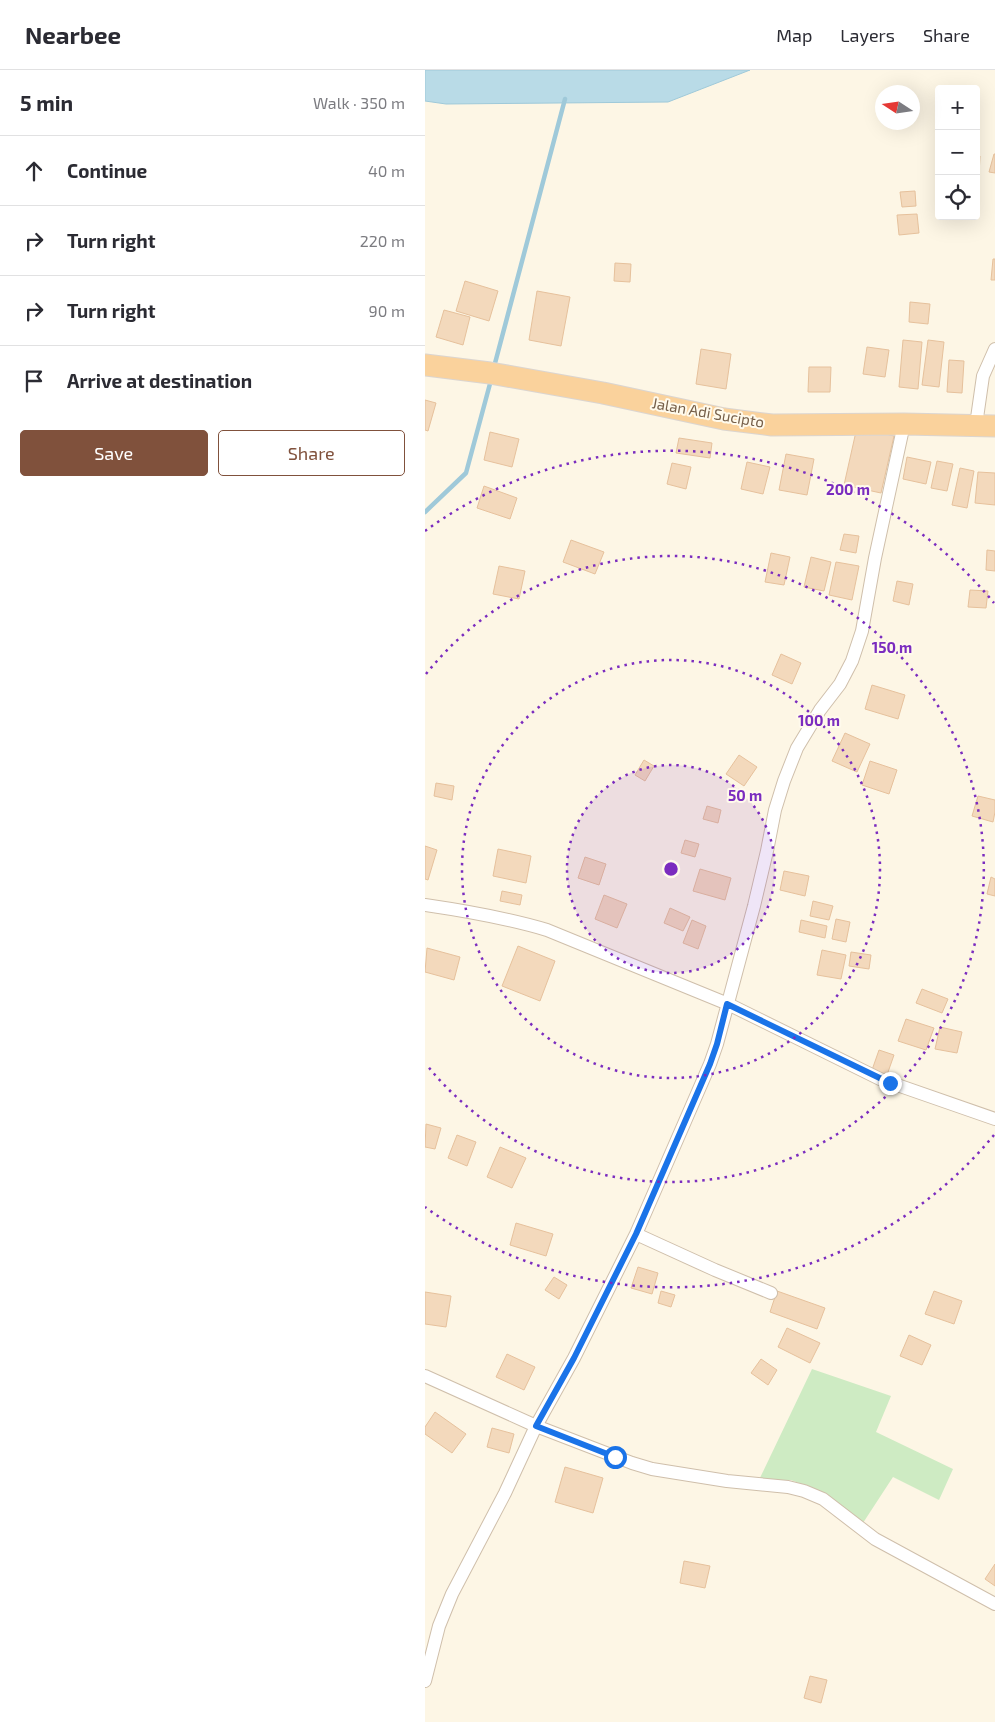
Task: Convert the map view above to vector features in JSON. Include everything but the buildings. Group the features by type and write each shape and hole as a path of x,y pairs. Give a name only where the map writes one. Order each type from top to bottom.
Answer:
{"highway":[{"name":"Jalan Adi Sucipto","path":"425,364 513,377 603,393 724,419 772,425 904,424 990,427"}],"street":[{"path":"990,427 983,376 995,349"},
{"path":"425,1681 439,1626 452,1594 505,1493 536,1426 574,1358 636,1234 710,1064 755,906 775,810 784,781 797,748 848,669 862,631 875,558 904,424"},
{"path":"425,905 519,921 547,930 727,1004 880,1079 995,1119"},
{"path":"636,1234 771,1293"},
{"path":"425,1376 536,1426 590,1448 652,1469 727,1481 788,1487 804,1491 823,1499 875,1540 995,1604"}],"green space":[{"path":"812,1369 891,1396 876,1432 953,1469 939,1500 893,1477 861,1526 822,1492 791,1480 758,1482"}],"water":[{"path":"425,70 750,70 668,102 446,104 425,101"}],"waterway":[{"path":"494,367 565,99"},
{"path":"425,512 466,473 491,380"}],"route":[{"path":"615,1457 536,1426 574,1358 636,1234 710,1064 727,1004 890,1083"}]}
